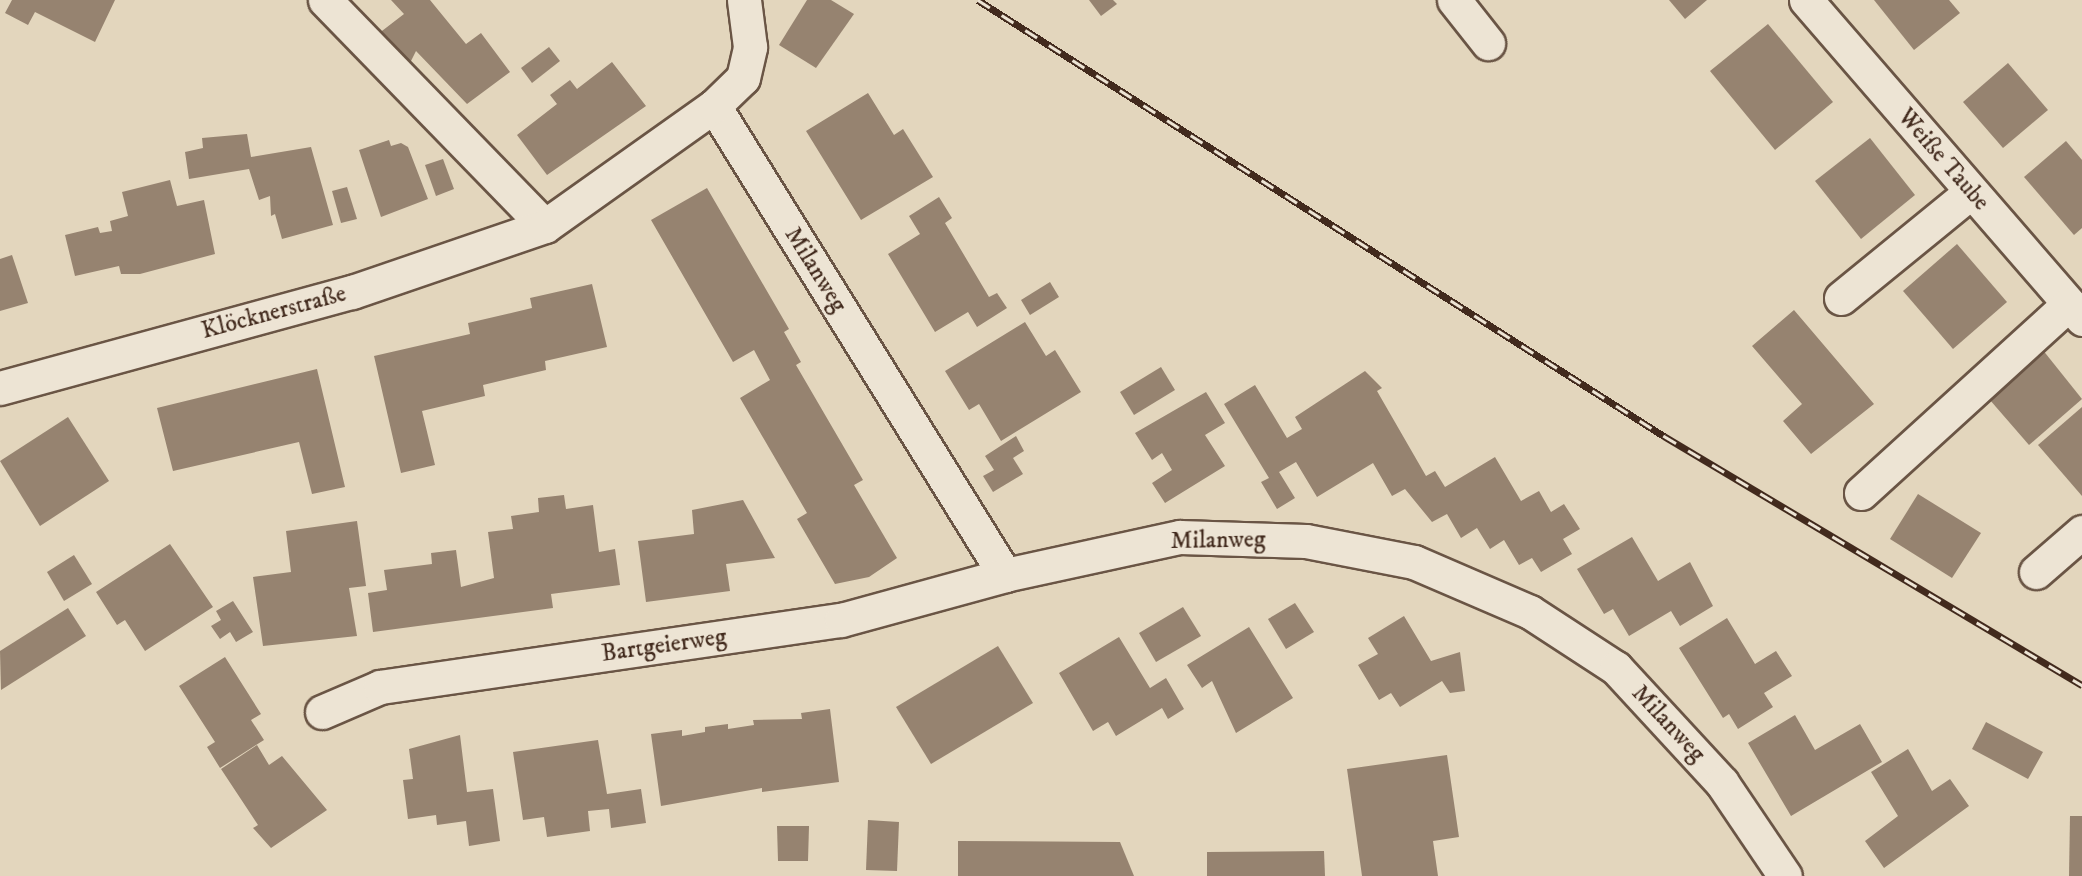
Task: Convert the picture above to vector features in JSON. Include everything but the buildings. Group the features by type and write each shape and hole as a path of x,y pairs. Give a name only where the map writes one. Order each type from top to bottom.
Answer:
{"street":[{"path":"325,0 545,226"},
{"name":"Klöcknerstraße","path":"0,388 352,292 545,226 714,106 743,78 750,47 744,0"},
{"path":"1454,0 1488,43"},
{"name":"Weiße Taube","path":"1806,0 2075,311"},
{"name":"Milanweg","path":"714,106 1005,575 1180,537 1306,541 1414,562 1530,612 1616,668 1722,783 1785,876"},
{"path":"1841,298 1971,192"},
{"path":"1861,494 2075,311"},
{"path":"2036,572 2082,532"},
{"name":"Bartgeierweg","path":"322,712 380,687 841,620 1005,575"}],"railway":[{"path":"978,0 1664,436 2082,685"}]}
